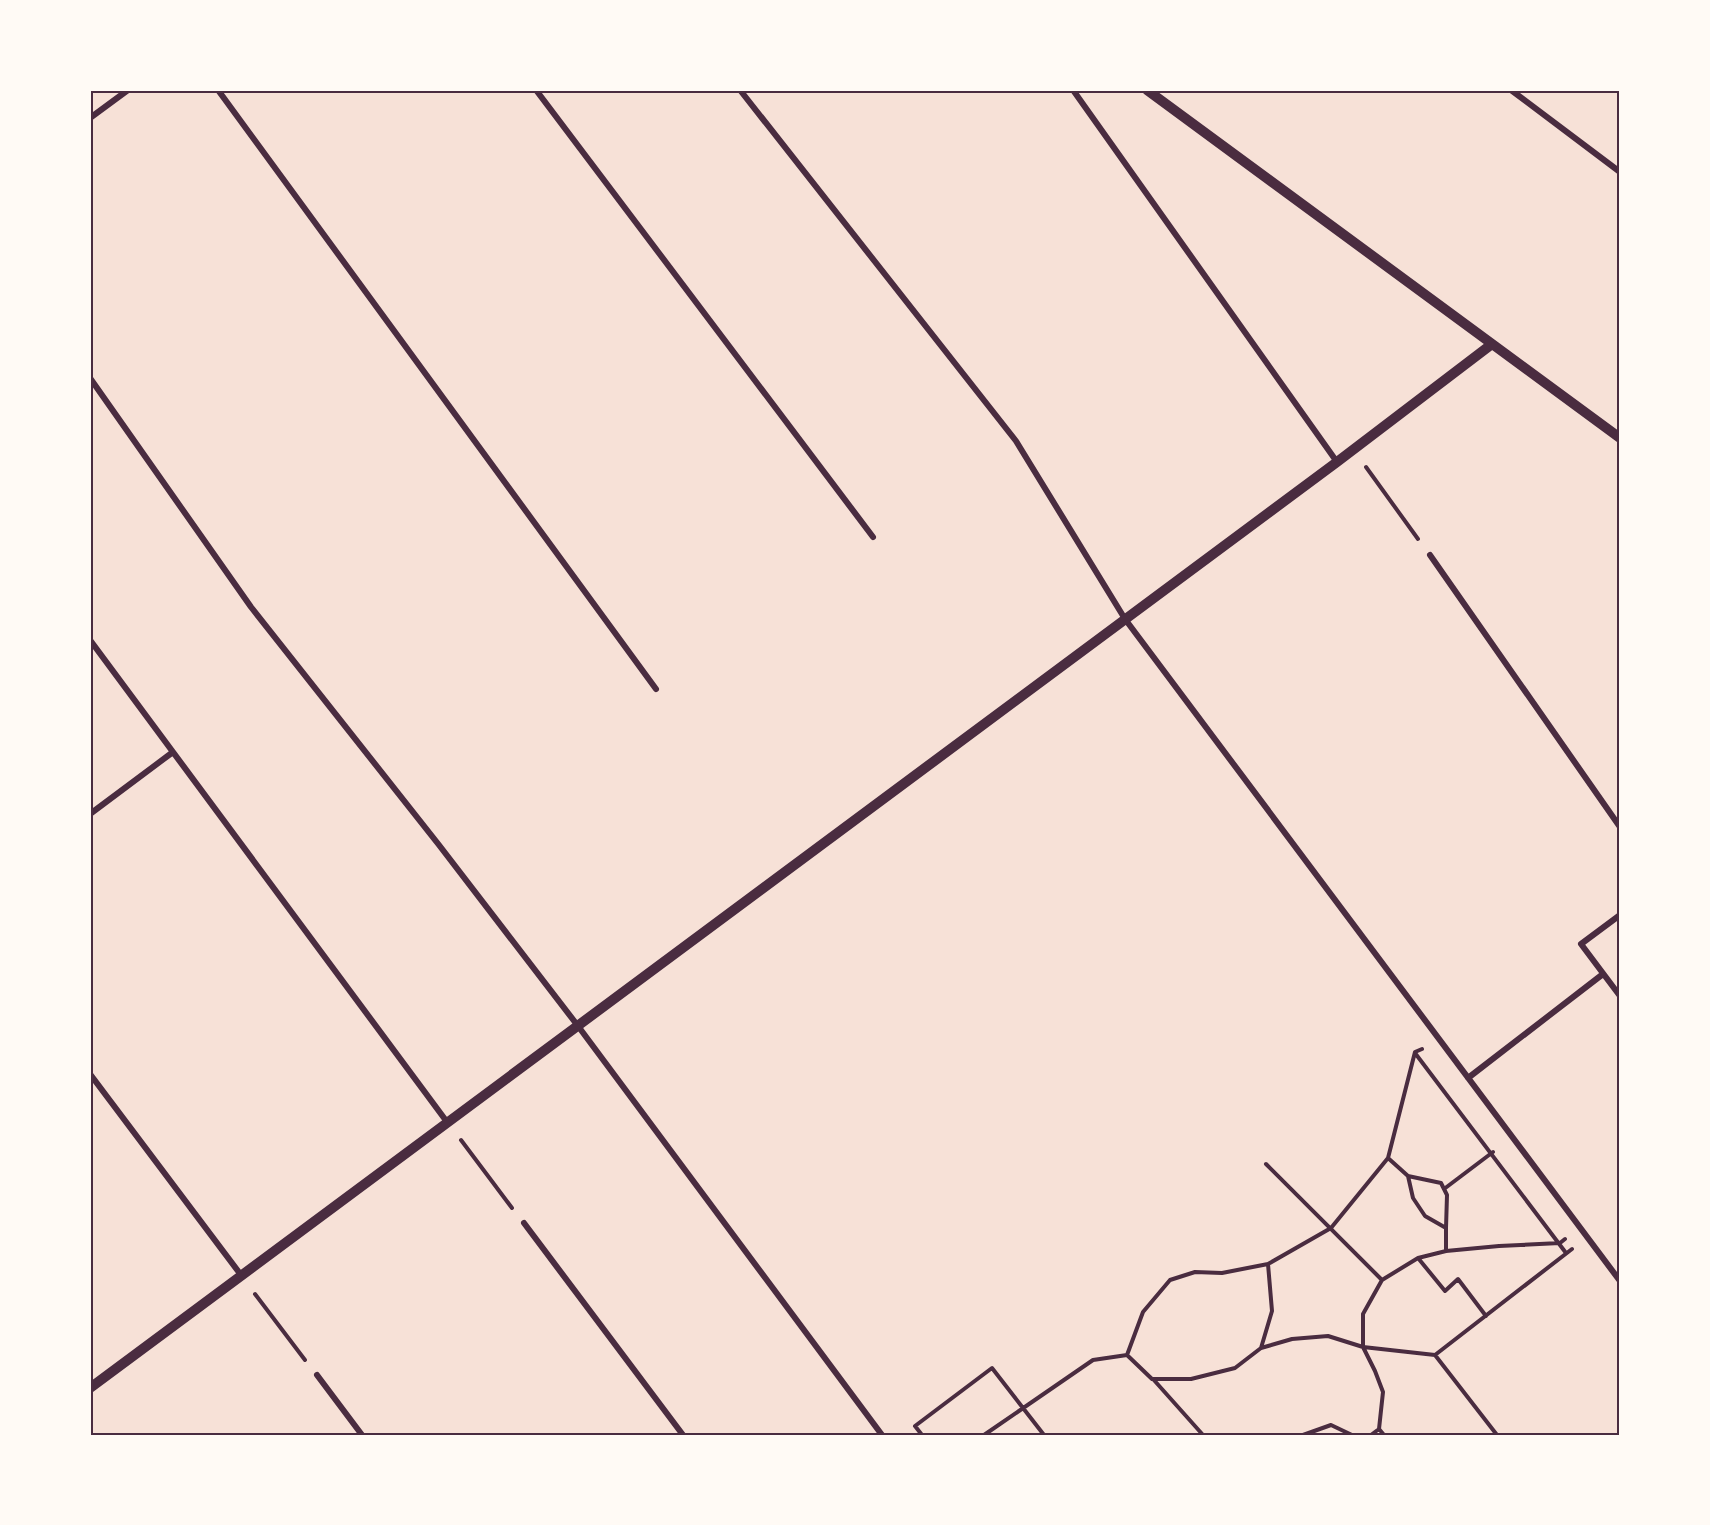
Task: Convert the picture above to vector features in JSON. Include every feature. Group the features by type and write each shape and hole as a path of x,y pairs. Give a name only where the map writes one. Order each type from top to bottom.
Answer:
{"street":[{"path":"90,118 128,90"},
{"path":"218,90 656,689"},
{"path":"536,90 873,537"},
{"path":"740,90 1016,441 1125,619 1620,1281"},
{"path":"1073,90 1337,462"},
{"path":"1147,90 1620,438"},
{"path":"1511,90 1620,172"},
{"path":"90,1388 1337,462 1491,344"},
{"path":"90,378 251,607 440,845 578,1026 882,1435"},
{"path":"1430,555 1620,827"},
{"path":"90,640 447,1122"},
{"path":"90,814 173,752"},
{"path":"1620,915 1581,944 1620,996"},
{"path":"1468,1078 1603,974"},
{"path":"90,1074 241,1275"},
{"path":"524,1223 683,1435"},
{"path":"317,1375 362,1435"}],"path":[{"path":"1354,449 1430,555"},
{"path":"1415,1052 1441,1042"},
{"path":"1415,1052 1566,1253"},
{"path":"1127,1355 1143,1312 1170,1280 1195,1272 1222,1274 1268,1264 1331,1228 1388,1158 1415,1052"},
{"path":"447,1122 524,1223"},
{"path":"1444,1189 1513,1138"},
{"path":"1388,1158 1408,1176 1441,1183 1447,1195 1446,1251"},
{"path":"1266,1164 1382,1280"},
{"path":"1408,1176 1413,1198 1425,1216 1446,1228"},
{"path":"1384,1435 1379,1429 1383,1392 1363,1347 1363,1314 1382,1280 1418,1258 1446,1251 1560,1243 1579,1227"},
{"path":"1152,1379 1191,1379 1235,1368 1261,1348 1292,1339 1328,1336 1363,1347 1435,1355 1587,1237"},
{"path":"1418,1258 1445,1291 1458,1279 1486,1316"},
{"path":"1261,1348 1272,1311 1268,1264"},
{"path":"241,1275 317,1375"},
{"path":"1127,1355 1203,1435"},
{"path":"984,1435 1093,1360 1127,1355"},
{"path":"1435,1355 1497,1435"},
{"path":"922,1435 915,1426 992,1368 1044,1435"},
{"path":"1303,1435 1331,1425 1352,1435"},
{"path":"1371,1435 1379,1429"}]}
